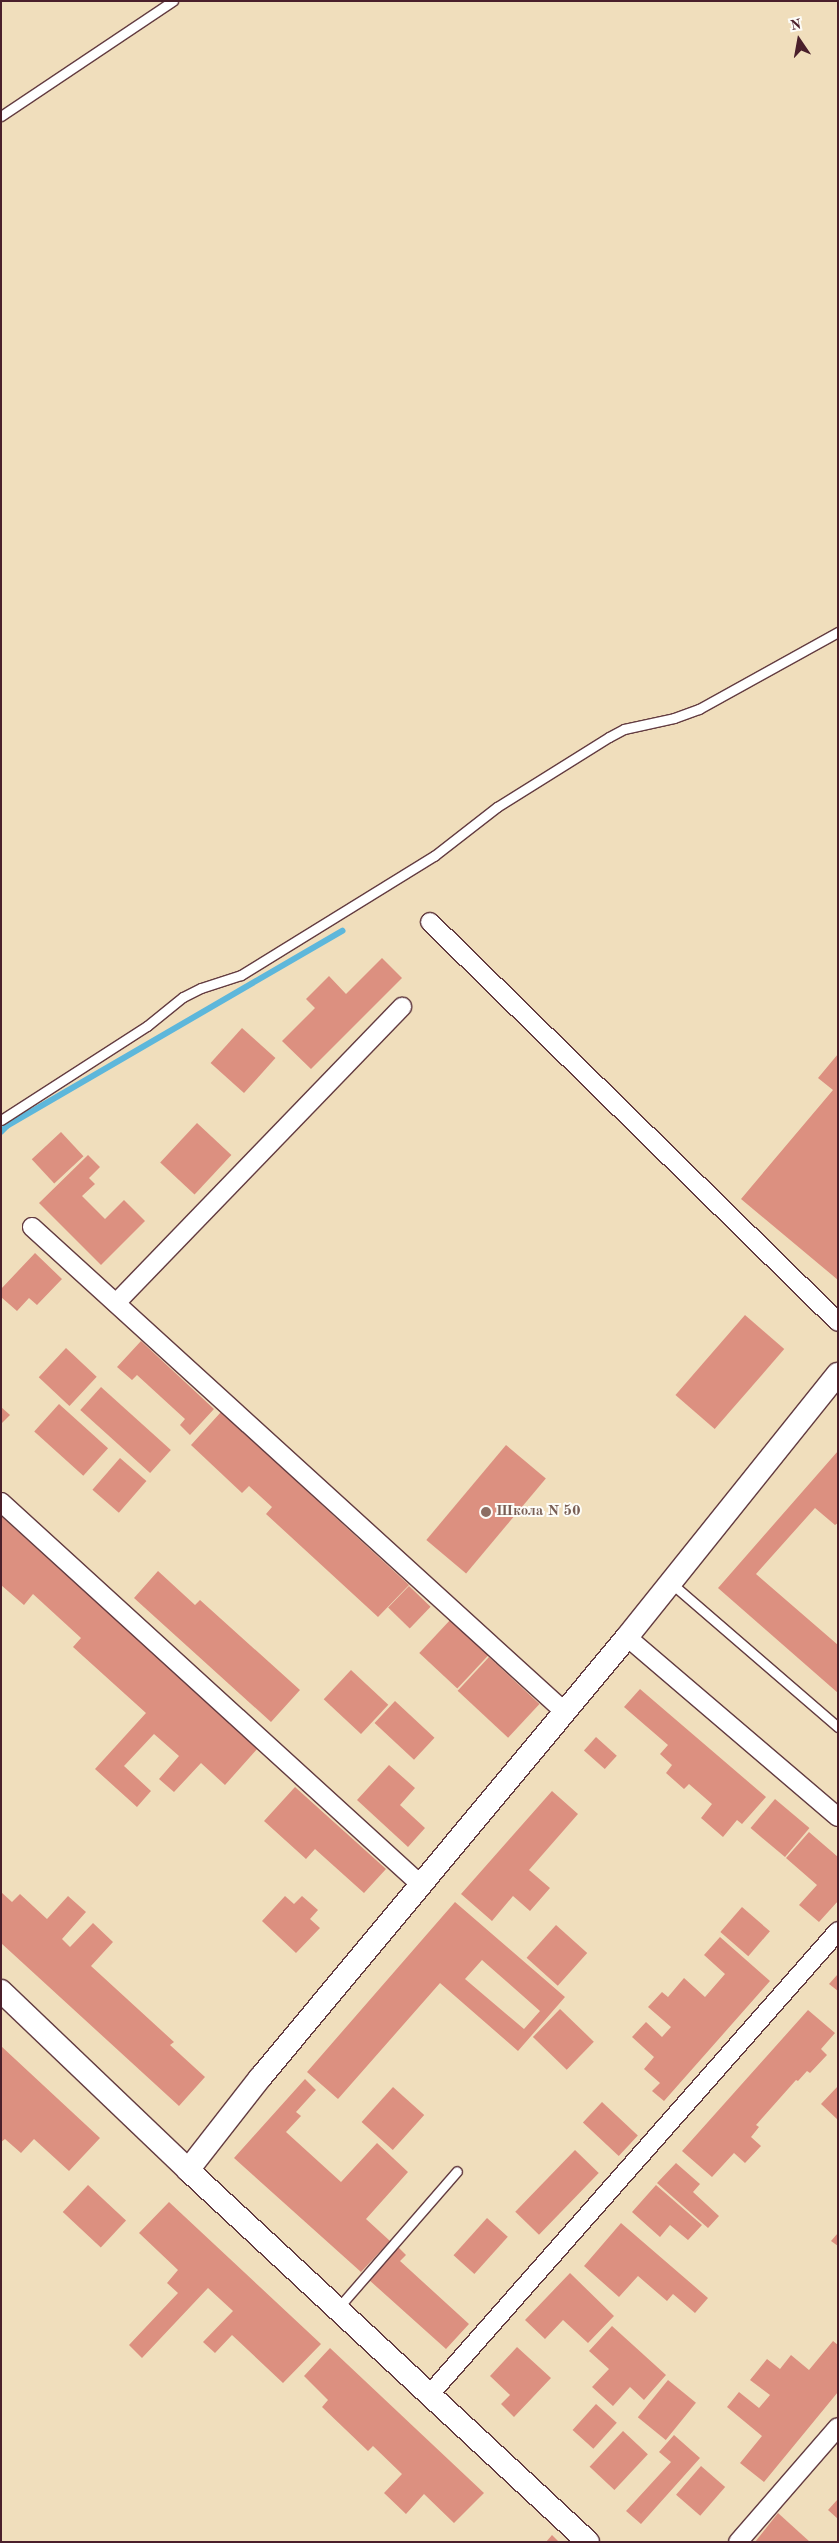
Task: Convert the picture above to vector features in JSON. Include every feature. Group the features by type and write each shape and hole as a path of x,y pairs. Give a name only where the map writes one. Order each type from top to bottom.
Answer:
{"street":[{"path":"430,922 838,1322"},
{"path":"116,1303 402,1008"},
{"path":"32,1227 566,1713"},
{"path":"188,2170 260,2078 566,1713 838,1374"},
{"path":"1,1502 422,1885"},
{"path":"627,1637 838,1817"},
{"path":"430,2394 838,1931"},
{"path":"1,1991 188,2170 588,2542"},
{"path":"738,2542 838,2428"}],"lane":[{"path":"1,116 173,1"},
{"path":"1,1120 147,1026 183,997 201,988 241,975 434,856 497,807 609,737 638,725 693,712 838,632"},
{"path":"670,1583 838,1727"},
{"path":"337,2308 457,2171"}],"building":[{"path":"382,958 402,978 311,1069 282,1041 315,1008 306,999 329,976 346,994"},
{"path":"242,1028 275,1058 244,1093 211,1063"},
{"path":"838,1054 838,1280 741,1199 833,1090 818,1078"},
{"path":"197,1123 231,1155 195,1195 160,1162"},
{"path":"61,1132 84,1156 54,1183 32,1159"},
{"path":"88,1155 100,1167 89,1178 95,1184 82,1196 105,1219 124,1200 145,1221 101,1265 39,1203"},
{"path":"35,1253 62,1279 37,1305 29,1298 17,1311 1,1297 1,1289"},
{"path":"745,1315 784,1349 715,1429 675,1395"},
{"path":"141,1341 214,1409 190,1435 180,1425 185,1419 137,1375 132,1380 117,1367"},
{"path":"66,1348 97,1377 69,1406 39,1377"},
{"path":"101,1387 171,1450 150,1473 80,1410"},
{"path":"59,1404 108,1448 83,1476 34,1431"},
{"path":"1,1407 10,1415 1,1424"},
{"path":"221,1412 409,1585 378,1617 266,1514 272,1507 249,1486 242,1493 191,1445"},
{"path":"506,1445 546,1478 466,1573 426,1540"},
{"path":"838,1451 838,1523 835,1525 815,1508 756,1574 838,1645 838,1693 718,1588"},
{"path":"120,1458 146,1481 119,1513 92,1490"},
{"path":"1,1516 258,1748 225,1785 201,1763 174,1792 159,1779 179,1756 154,1734 124,1766 151,1791 137,1807 95,1769 146,1713 73,1647 81,1638 33,1594 24,1605 1,1585"},
{"path":"158,1571 195,1605 200,1600 300,1690 271,1722 134,1598"},
{"path":"409,1586 431,1607 410,1628 388,1608"},
{"path":"452,1618 490,1653 457,1689 419,1653"},
{"path":"489,1657 539,1704 508,1738 458,1691"},
{"path":"351,1670 388,1705 361,1734 324,1699"},
{"path":"640,1689 766,1797 742,1824 737,1820 723,1837 701,1818 712,1804 689,1784 684,1789 666,1773 672,1765 660,1754 668,1745 624,1707"},
{"path":"395,1701 434,1738 414,1760 375,1723"},
{"path":"596,1737 617,1756 605,1769 584,1750"},
{"path":"389,1765 415,1788 400,1805 425,1828 408,1847 357,1800"},
{"path":"295,1787 386,1869 364,1893 315,1849 306,1859 264,1821"},
{"path":"552,1791 578,1814 529,1870 550,1888 530,1911 513,1896 492,1921 461,1894"},
{"path":"775,1799 809,1828 785,1857 751,1828"},
{"path":"809,1832 838,1857 838,1901 819,1922 799,1905 817,1885 786,1858"},
{"path":"1,1892 12,1902 20,1894 47,1919 68,1896 86,1912 62,1939 70,1947 93,1923 113,1942 91,1966 174,2042 170,2045 205,2077 179,2106 1,1943"},
{"path":"285,1896 294,1904 302,1896 318,1910 310,1919 320,1928 296,1953 262,1921"},
{"path":"455,1902 565,1997 518,2051 440,1983 338,2099 307,2072","holes":["482,1960 540,2011 524,2029 465,1979"]},
{"path":"742,1907 770,1931 748,1956 720,1932"},
{"path":"556,1925 587,1953 558,1986 527,1958"},
{"path":"720,1937 770,1981 664,2101 652,2091 660,2083 644,2069 654,2057 632,2037 646,2022 662,2037 671,2027 648,2007 662,1992 668,1997 684,1978 705,1997 725,1974 704,1955"},
{"path":"838,1974 838,1991 829,1984"},
{"path":"560,2009 594,2042 567,2070 533,2037"},
{"path":"808,2010 835,2033 821,2049 827,2055 810,2073 807,2071 798,2081 796,2080 756,2125 759,2127 751,2137 761,2146 745,2163 734,2153 712,2177 682,2151"},
{"path":"1,2046 100,2138 69,2171 34,2139 21,2153 5,2139 1,2142"},
{"path":"305,2079 316,2090 296,2112 301,2116 286,2132 341,2182 377,2143 408,2172 366,2219 390,2241 361,2272 234,2158"},
{"path":"838,2086 838,2120 821,2104"},
{"path":"393,2087 424,2115 393,2150 362,2122"},
{"path":"602,2102 638,2135 619,2156 583,2122"},
{"path":"575,2150 599,2173 539,2235 515,2212"},
{"path":"676,2163 700,2184 693,2192 719,2216 708,2228 657,2183"},
{"path":"88,2185 126,2220 101,2248 63,2212"},
{"path":"656,2185 702,2225 688,2240 670,2225 660,2237 632,2212"},
{"path":"169,2202 321,2344 283,2383 232,2335 215,2353 203,2342 233,2311 208,2288 142,2358 129,2345 178,2293 167,2283 178,2270 139,2233"},
{"path":"487,2218 508,2237 474,2274 454,2255"},
{"path":"621,2223 708,2298 695,2313 673,2294 667,2301 638,2276 619,2297 584,2266"},
{"path":"838,2233 838,2246 831,2241"},
{"path":"398,2247 406,2255 400,2261 469,2324 446,2349 368,2279"},
{"path":"570,2273 614,2316 588,2343 563,2320 545,2339 525,2320"},
{"path":"612,2326 666,2375 644,2400 630,2387 613,2406 592,2387 609,2369 589,2351"},
{"path":"833,2341 838,2345 838,2392 764,2482 740,2463 762,2436 727,2407 739,2392 759,2408 770,2395 750,2380 767,2359 780,2369 791,2355 809,2370"},
{"path":"517,2347 551,2378 514,2417 501,2404 510,2395 490,2376"},
{"path":"330,2348 484,2493 454,2523 424,2494 406,2514 384,2493 402,2474 373,2446 368,2451 322,2407 328,2400 304,2376"},
{"path":"668,2380 696,2403 666,2440 638,2417"},
{"path":"596,2404 617,2423 593,2449 573,2430"},
{"path":"623,2431 648,2454 614,2490 590,2467"},
{"path":"674,2435 700,2458 641,2524 626,2511 671,2462 659,2452"},
{"path":"701,2466 725,2487 700,2516 676,2495"},
{"path":"838,2499 838,2519 828,2510"},
{"path":"778,2513 810,2542 755,2542"},
{"path":"552,2535 559,2542 546,2542"}],"waterway":[{"path":"1,1132 7,1126 342,931"}],"place":[{"name":"Школа N 50","path":"486,1512"}]}
